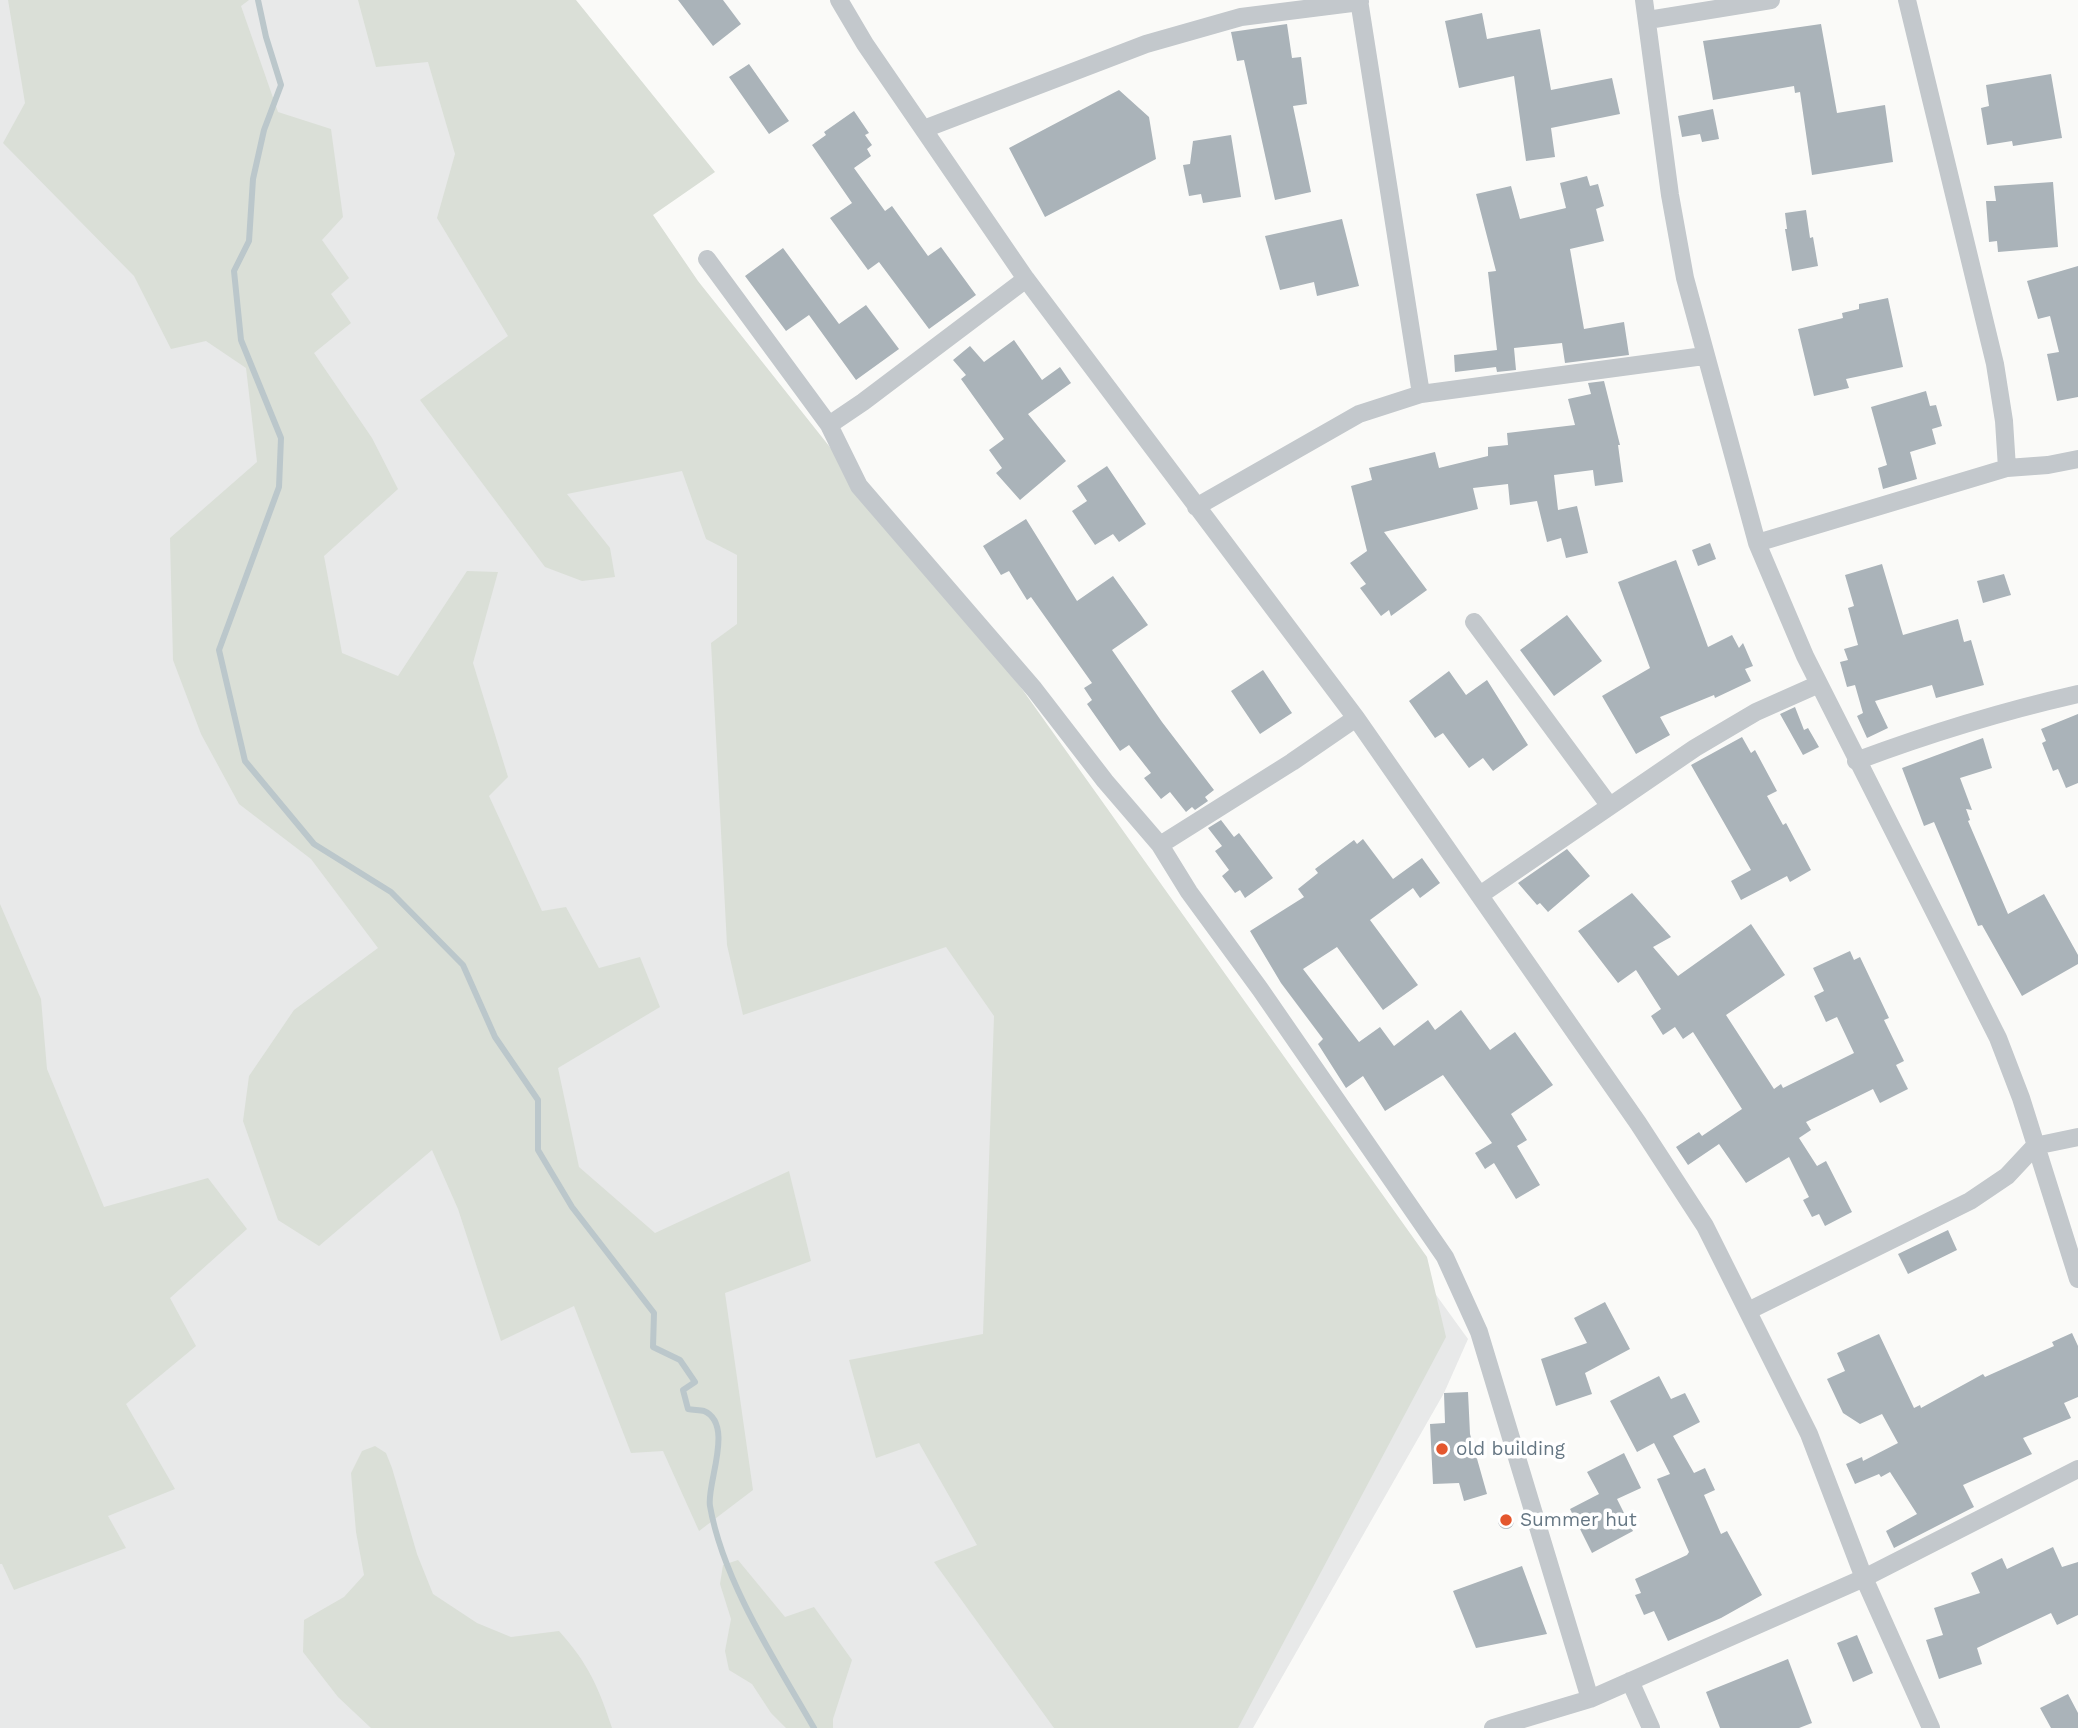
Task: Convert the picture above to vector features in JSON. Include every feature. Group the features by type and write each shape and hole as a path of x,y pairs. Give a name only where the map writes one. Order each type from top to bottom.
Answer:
{"street":[{"path":"839,0 1026,279 1356,718 1646,1134 1705,1226 1809,1434 1864,1578 1931,1728"},
{"path":"1644,0 1670,195 1685,278 1704,356 1757,543 1856,761 1998,1038 2021,1098 2078,1279"},
{"path":"1648,20 1771,0"},
{"path":"1907,0 1995,364 2004,421 2007,468"},
{"path":"923,129 1158,41 1241,17 1360,1 1421,394"},
{"path":"707,260 829,425 859,486 1034,689 1105,781 1160,845 1189,892 1260,989 1445,1257 1479,1332 1590,1699"},
{"path":"829,425 1026,279"},
{"path":"1196,507 1359,414 1421,394 1704,356"},
{"path":"1757,543 2007,468 2048,465 2078,459"},
{"path":"1474,622 1609,805"},
{"path":"1480,895 1695,748 1756,712 1819,684"},
{"path":"1856,761 2030,705 2078,694"},
{"path":"1160,845 1292,762 1356,718"},
{"path":"1748,1311 1970,1201 2007,1176 2035,1146 2078,1137"},
{"path":"1493,1728 1590,1699 1864,1578 2078,1469"},
{"path":"1630,1681 1651,1728"}],"shaded area":[{"path":"0,0 451,0 887,536 1468,1339 1444,1393 1253,1728 0,1728"},
{"path":"8,0 249,0 241,6 278,112 331,129 343,217 322,240 349,278 331,294 351,323 314,353 372,438 398,489 324,556 342,653 398,676 467,571 498,572 473,663 508,777 489,796 542,911 566,907 599,968 640,957 660,1007 558,1068 579,1167 655,1233 789,1171 811,1261 725,1293 753,1490 699,1531 663,1451 631,1453 574,1306 501,1341 458,1209 432,1150 319,1246 278,1220 243,1121 249,1076 294,1010 378,948 311,859 239,804 201,734 173,660 170,538 257,462 246,368 206,341 171,349 134,276 3,143 25,103"},
{"path":"358,0 576,0 715,172 653,215 698,281 1022,689 1427,1257 1446,1337 1238,1728 1054,1728 934,1562 977,1545 919,1443 876,1458 849,1360 983,1334 994,1016 946,947 743,1015 727,945 711,643 737,624 737,555 706,539 682,471 567,494 610,548 615,577 582,581 545,567 420,400 508,336 437,218 455,154 428,62 376,67"},
{"path":"0,904 41,999 47,1069 104,1207 208,1178 247,1229 170,1298 196,1346 126,1404 175,1489 108,1516 126,1548 14,1590 0,1564"},
{"path":"375,1446 386,1453 392,1468 417,1554 433,1594 477,1623 511,1637 559,1631 592,1677 612,1728 371,1728 338,1697 303,1652 304,1620 344,1597 364,1575 356,1532 351,1473 362,1451"},
{"path":"738,1560 785,1617 814,1607 852,1660 833,1719 833,1728 786,1728 771,1713 752,1684 729,1670 725,1651 731,1619 720,1584 723,1565"}],"building":[{"path":"678,0 723,0 741,24 713,46"},
{"path":"1482,13 1487,39 1540,29 1551,90 1612,78 1620,114 1551,128 1555,157 1526,161 1514,76 1459,88 1445,21"},
{"path":"1287,24 1292,58 1301,57 1307,104 1293,106 1311,192 1275,200 1244,60 1237,61 1231,32"},
{"path":"1821,24 1837,113 1885,105 1893,162 1812,175 1800,92 1795,93 1794,86 1713,100 1703,41"},
{"path":"749,64 789,121 769,134 729,77"},
{"path":"2051,74 2062,138 2013,146 2012,141 1987,145 1981,108 1989,106 1986,85"},
{"path":"1119,90 1149,117 1156,159 1045,217 1009,148"},
{"path":"1713,109 1719,139 1702,142 1700,134 1682,137 1678,116"},
{"path":"854,111 869,133 865,135 872,145 867,149 871,156 854,168 885,211 892,206 928,256 941,247 976,295 929,329 879,262 868,270 830,218 852,203 812,145 826,135 824,132"},
{"path":"1231,135 1241,197 1203,203 1201,194 1189,196 1183,165 1190,164 1193,141"},
{"path":"1587,176 1590,186 1598,184 1604,206 1596,209 1604,241 1570,249 1584,329 1624,322 1629,355 1565,363 1562,343 1514,348 1516,370 1497,372 1496,367 1455,372 1454,355 1497,350 1488,272 1496,271 1476,194 1511,186 1520,219 1566,208 1560,183"},
{"path":"2053,182 2058,247 1998,252 1997,241 1989,242 1986,201 1996,201 1994,186"},
{"path":"1806,210 1818,266 1792,271 1785,213"},
{"path":"1342,219 1359,286 1317,296 1314,282 1280,290 1265,236"},
{"path":"783,248 839,324 866,305 899,349 856,380 809,315 786,331 745,276"},
{"path":"2078,266 2078,397 2057,401 2047,354 2059,352 2050,316 2038,319 2027,281"},
{"path":"1888,298 1903,367 1846,379 1849,388 1814,396 1798,329 1843,318 1842,313 1859,309 1859,304"},
{"path":"1014,340 1042,380 1060,367 1071,383 1028,414 1066,461 1020,500 996,473 1002,468 989,450 1004,439 961,379 966,375 953,360 970,346 984,362"},
{"path":"1604,381 1620,445 1623,482 1595,486 1593,470 1554,475 1558,510 1577,506 1588,553 1566,558 1561,538 1547,542 1537,501 1510,505 1508,484 1473,488 1478,509 1384,532 1427,590 1391,616 1389,610 1381,616 1360,588 1366,584 1350,563 1367,551 1351,486 1372,480 1369,468 1435,452 1439,468 1488,456 1488,447 1508,445 1507,433 1575,425 1568,399 1591,394 1588,383"},
{"path":"1926,391 1930,406 1936,405 1942,426 1932,429 1936,444 1910,452 1917,479 1883,489 1878,468 1887,465 1871,407"},
{"path":"1107,466 1146,524 1119,542 1113,534 1095,545 1072,511 1087,501 1077,486"},
{"path":"1026,519 1077,601 1113,576 1148,625 1112,650 1214,790 1205,797 1208,801 1195,810 1192,807 1186,812 1170,792 1161,799 1144,778 1151,773 1129,745 1120,751 1087,704 1092,700 1084,688 1092,683 1031,597 1027,600 1009,571 1001,575 983,546"},
{"path":"1710,543 1716,559 1698,566 1692,550"},
{"path":"1676,560 1708,647 1732,635 1739,648 1743,643 1753,666 1745,669 1751,681 1715,698 1714,695 1660,717 1670,735 1636,754 1602,696 1650,668 1618,582"},
{"path":"1882,564 1903,635 1958,619 1964,642 1971,640 1984,685 1936,698 1932,685 1875,701 1888,728 1867,738 1857,716 1863,713 1855,685 1847,687 1840,662 1848,660 1844,649 1858,645 1848,608 1854,606 1845,575"},
{"path":"2004,574 2011,595 1983,603 1977,581"},
{"path":"1567,615 1602,661 1554,696 1520,650"},
{"path":"1263,670 1292,713 1260,734 1231,691"},
{"path":"1449,671 1466,695 1487,680 1528,745 1493,771 1483,758 1469,768 1443,733 1435,738 1409,701"},
{"path":"1795,707 1804,730 1808,728 1819,747 1803,755 1780,714"},
{"path":"2078,714 2078,783 2066,788 2058,769 2053,771 2042,743 2046,741 2041,729"},
{"path":"1742,737 1751,753 1755,750 1777,791 1767,796 1783,825 1786,823 1811,870 1790,882 1787,876 1741,900 1731,881 1751,870 1691,765"},
{"path":"1983,738 1992,768 1960,778 1972,810 1966,809 1970,820 1968,821 2008,914 2044,894 2078,955 2078,964 2022,996 1982,925 1978,926 1934,822 1924,826 1902,768"},
{"path":"1221,820 1234,837 1239,833 1273,878 1245,898 1240,890 1235,893 1222,876 1229,870 1215,851 1222,846 1208,828"},
{"path":"1363,839 1393,879 1422,858 1440,883 1420,898 1413,888 1370,920 1418,985 1383,1010 1337,947 1303,969 1359,1042 1380,1027 1394,1046 1428,1020 1435,1030 1461,1010 1490,1050 1515,1032 1553,1085 1511,1114 1527,1140 1517,1146 1540,1185 1516,1199 1494,1163 1485,1169 1475,1153 1492,1143 1443,1075 1385,1111 1363,1076 1346,1088 1318,1044 1323,1039 1281,983 1250,931 1304,897 1298,889 1318,873 1315,869 1354,840 1357,844"},
{"path":"1567,849 1590,876 1548,912 1540,903 1537,905 1518,883"},
{"path":"1632,893 1671,937 1653,947 1678,976 1751,924 1785,975 1726,1015 1774,1089 1781,1084 1783,1088 1854,1053 1837,1017 1826,1022 1814,996 1824,991 1813,968 1850,951 1854,960 1860,957 1889,1018 1884,1020 1904,1061 1896,1065 1908,1089 1880,1103 1873,1089 1806,1122 1811,1130 1799,1138 1817,1166 1826,1161 1852,1212 1825,1226 1819,1214 1812,1217 1803,1200 1809,1197 1789,1157 1746,1183 1719,1144 1688,1165 1676,1147 1699,1132 1702,1136 1742,1109 1693,1032 1683,1039 1675,1027 1663,1035 1651,1016 1661,1009 1636,970 1618,983 1578,931"},
{"path":"1948,1230 1957,1250 1908,1274 1898,1254"},
{"path":"1605,1302 1630,1349 1585,1373 1592,1394 1556,1406 1541,1359 1587,1343 1574,1318"},
{"path":"2072,1333 2078,1346 2078,1397 2064,1403 2071,1418 2023,1438 2032,1454 1963,1485 1974,1507 1894,1548 1886,1531 1917,1514 1890,1472 1855,1484 1846,1464 1862,1457 1863,1461 1898,1443 1882,1414 1860,1424 1843,1413 1827,1379 1845,1371 1837,1353 1879,1334 1914,1408 1920,1405 1921,1408 1983,1374 1985,1377 2054,1346 2052,1342"},
{"path":"1659,1376 1671,1399 1685,1393 1700,1422 1673,1436 1694,1473 1705,1468 1715,1490 1704,1495 1721,1534 1727,1531 1762,1595 1721,1618 1668,1641 1654,1611 1644,1615 1635,1595 1641,1593 1635,1579 1689,1552 1657,1479 1670,1474 1654,1443 1637,1452 1610,1401"},
{"path":"1468,1392 1470,1434 1487,1494 1464,1501 1459,1483 1433,1484 1430,1424 1445,1423 1444,1393"},
{"path":"1624,1453 1641,1488 1617,1499 1633,1531 1592,1553 1570,1509 1599,1494 1587,1472"},
{"name":"Summer hut","path":"1503,1513 1509,1513 1514,1521 1512,1527 1503,1529 1498,1524 1498,1518"},
{"path":"2053,1547 2062,1567 2078,1562 2078,1615 2057,1625 2051,1613 1977,1648 1982,1664 1939,1679 1926,1640 1943,1635 1934,1608 1980,1593 1971,1573 2002,1558 2007,1569"},
{"path":"1522,1566 1547,1634 1476,1648 1453,1591"},
{"path":"1857,1635 1873,1673 1853,1682 1837,1643"},
{"path":"1788,1659 1812,1723 1799,1728 1720,1728 1706,1692"},
{"path":"2068,1694 2078,1713 2078,1728 2051,1728 2040,1708"}],"waterway":[{"path":"258,0 281,85 264,130 253,179 249,241 234,271 241,340 281,438 279,487 219,650 245,761 314,844 391,892 463,965 495,1037 538,1100 538,1150 572,1207 654,1313 653,1347 680,1360 695,1382 683,1390 688,1409 704,1411 713,1418 718,1441 710,1506 726,1563 768,1649 814,1728"}],"place":[{"name":"old building","path":"1442,1449"},
{"name":"Summer hut","path":"1506,1520"}]}
